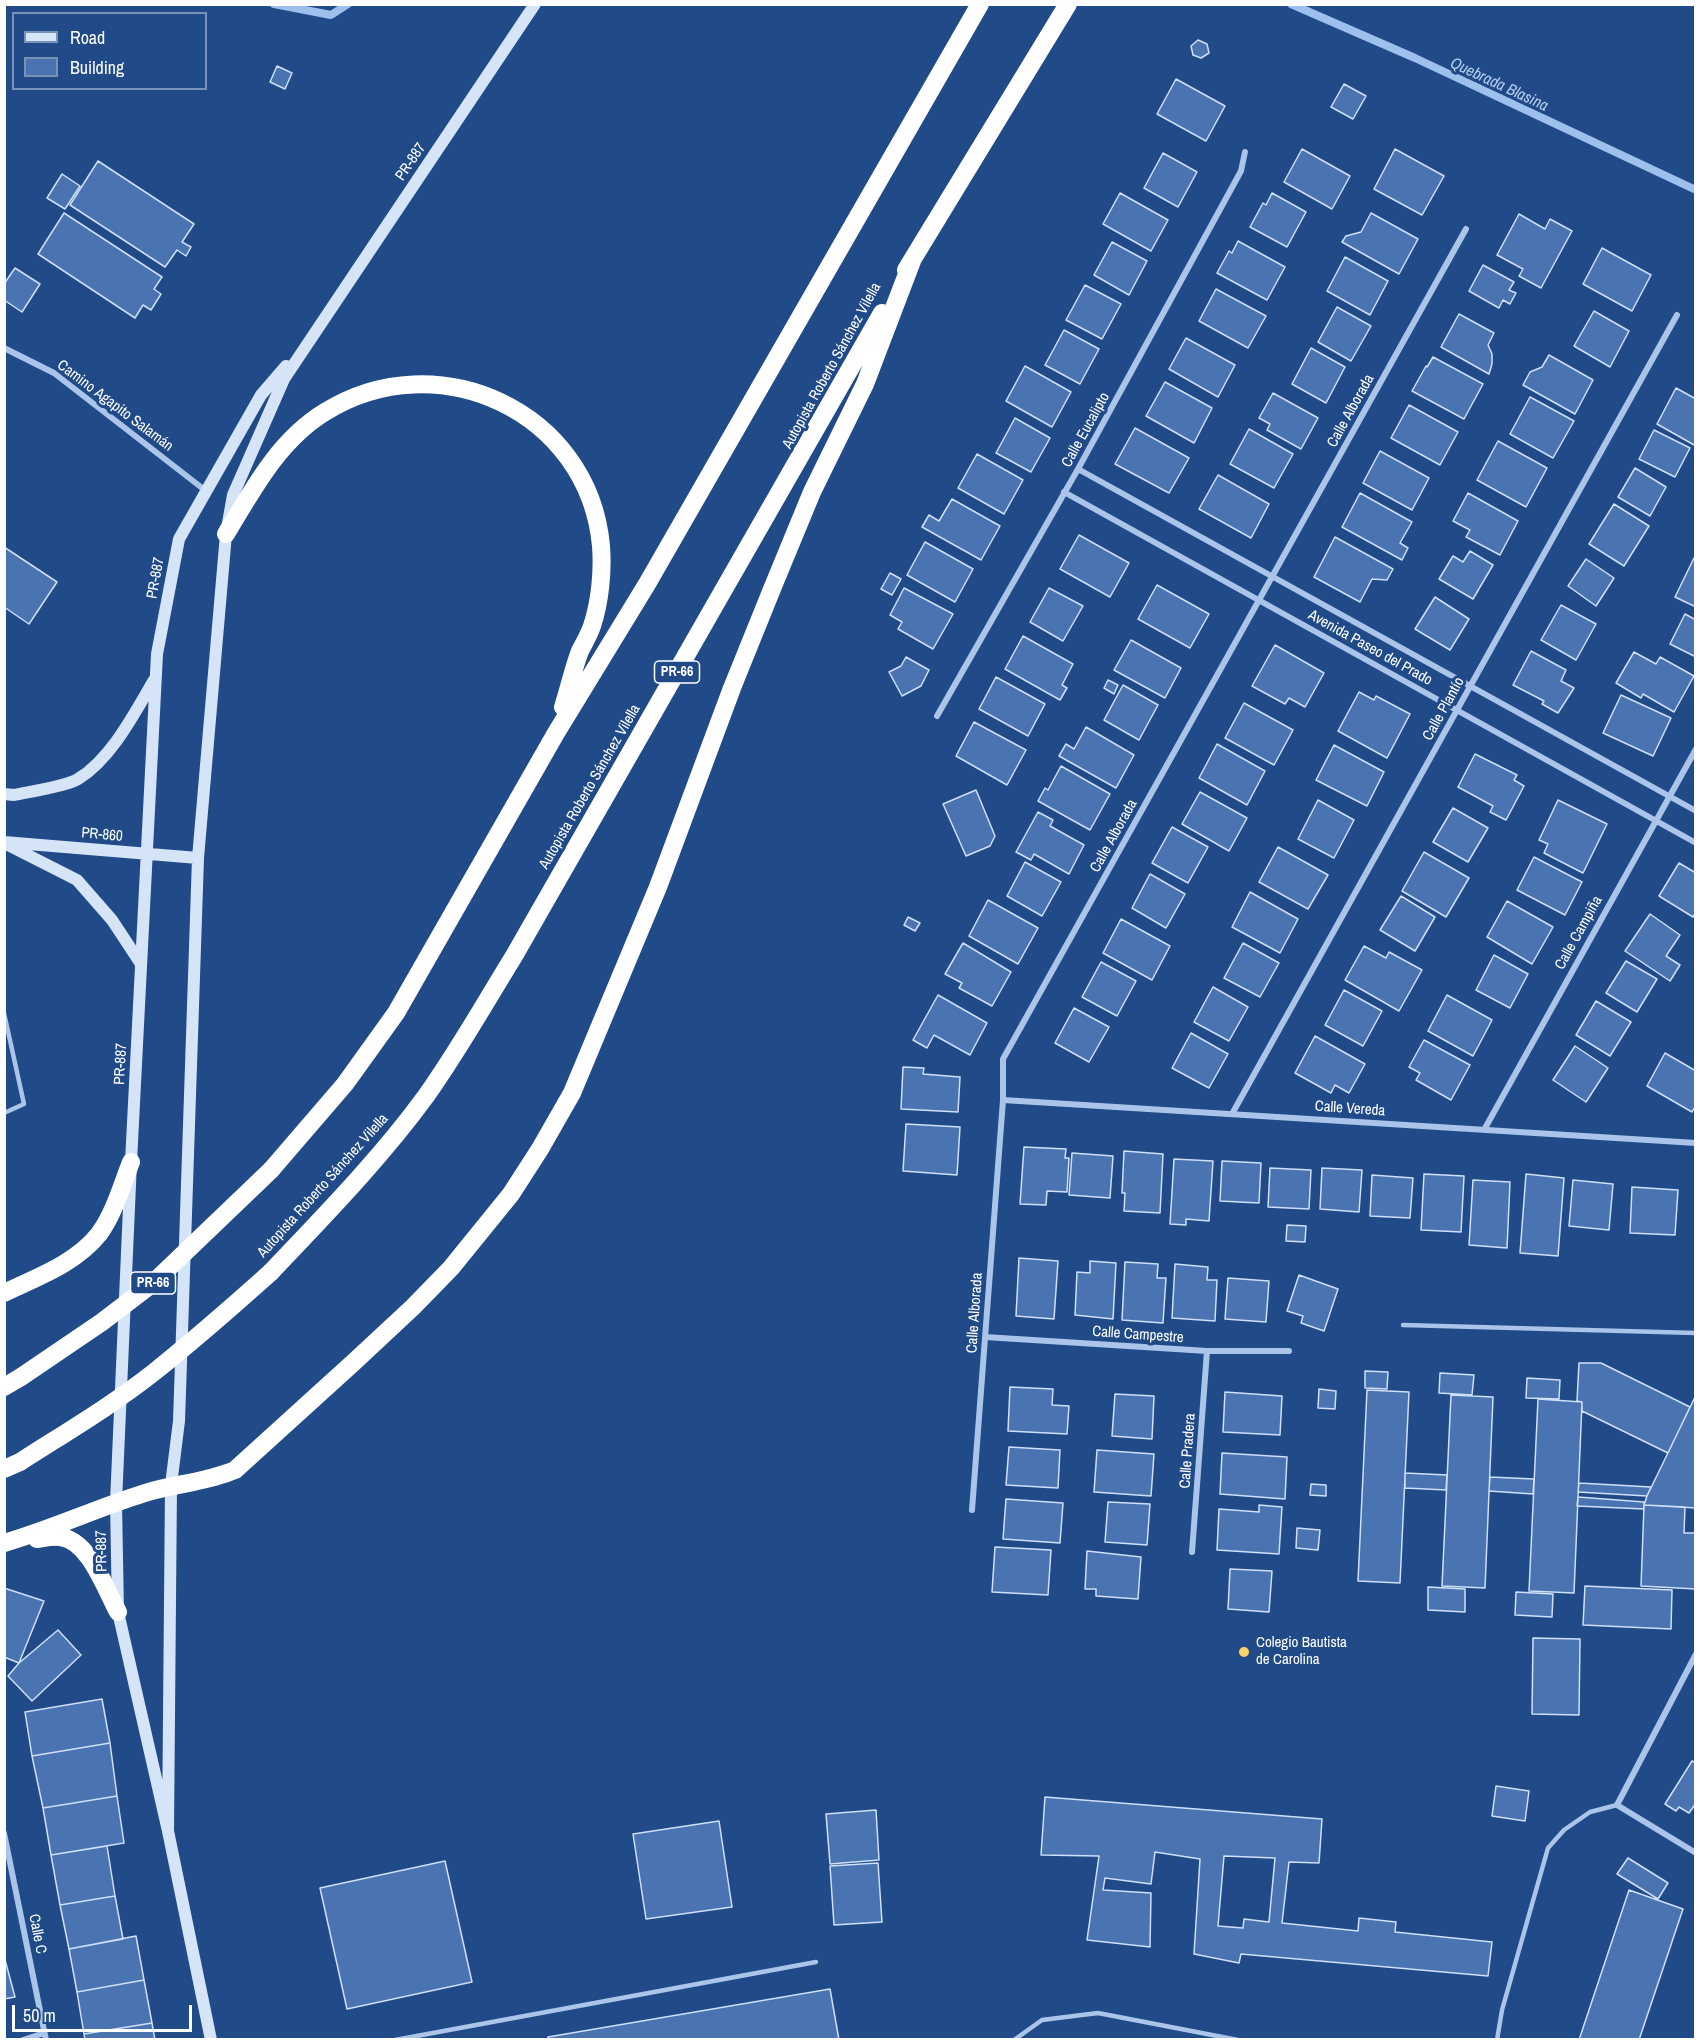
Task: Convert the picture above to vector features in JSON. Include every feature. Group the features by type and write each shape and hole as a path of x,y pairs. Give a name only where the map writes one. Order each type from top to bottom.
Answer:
{"highway":[{"name":"PR-66","path":"4,1387 102,1322 153,1283 271,1170 345,1084 396,1013 555,733 647,584 980,4"},
{"name":"Autopista Roberto Sánchez Vilella","path":"12,1465 82,1422 151,1374 228,1311 271,1272 367,1168 425,1097 514,956 912,261 1068,4"},
{"path":"9,1542 116,1502 171,1485 221,1476 235,1470 354,1362 451,1268 511,1194 572,1093 658,886 732,688 772,589 812,492 865,384 912,261"},
{"path":"226,534 261,476 286,446 307,424 347,399 371,390 422,383 466,389 514,408 537,424 575,468 597,518 601,547 600,576 594,616 580,651 555,733"},
{"path":"4,1293 64,1264 100,1233 131,1162"},
{"path":"9,1542 60,1537 75,1542 85,1550 118,1612"}],"street":[{"name":"PR-887","path":"168,1831 171,1485 179,1421 198,858 226,534 233,495 284,379 535,4"},
{"name":"Calle Eucalipto","path":"937,716 1078,469 1241,171 1245,152"},
{"name":"Calle Alborada","path":"972,1510 1003,1100 1003,1059 1466,229"},
{"name":"Calle Plantío","path":"1232,1114 1677,315"},
{"name":"PR-887","path":"211,2040 168,1831 118,1612 116,1502 156,677 158,654 179,539 261,395 312,336"},
{"name":"Camino Agapito Salamán","path":"4,348 54,374 206,491"},
{"name":"Avenida Paseo del Prado","path":"1078,469 1695,811"},
{"name":"Avenida Paseo del Prado","path":"1064,492 1695,843"},
{"path":"4,794 14,795 76,781 101,760 130,721 156,677"},
{"name":"Calle Campiña","path":"1484,1130 1695,749"},
{"path":"4,842 77,880 112,920 141,964"},
{"name":"PR-860","path":"4,842 198,858"},
{"name":"Calle Vereda","path":"1003,1100 1695,1143"},
{"name":"Calle Campestre","path":"985,1337 1207,1351 1289,1352"},
{"name":"Calle Pradera","path":"1192,1552 1207,1351"},
{"path":"1695,1654 1617,1805 1695,1853"},
{"name":"Calle C","path":"4,1833 45,2036"},
{"path":"22,2040 45,2036"}],"lane":[{"path":"4,1013 24,1104 4,1113"},
{"path":"1403,1325 1695,1333"},
{"path":"1497,2040 1502,2010 1548,1848 1564,1830 1590,1812 1617,1805"},
{"path":"395,2040 816,1962"},
{"path":"1014,2040 1042,2020 1098,2013 1238,2040"}],"building":[{"path":"1198,40 1207,44 1209,53 1201,58 1193,55 1191,46"},
{"path":"277,66 292,73 285,89 270,82"},
{"path":"1176,79 1225,106 1206,141 1157,114"},
{"path":"1344,84 1366,96 1353,119 1331,107"},
{"path":"1302,149 1350,176 1332,209 1284,182"},
{"path":"1395,149 1444,176 1422,215 1374,189"},
{"path":"1163,153 1197,172 1178,207 1144,188"},
{"path":"98,161 194,224 182,242 191,247 186,256 177,250 165,267 70,205"},
{"path":"62,174 80,186 65,209 47,198"},
{"path":"1120,193 1168,220 1151,251 1103,224"},
{"path":"1272,193 1306,212 1287,247 1250,227 1263,203 1266,205"},
{"path":"64,213 162,277 154,289 161,294 151,310 143,305 135,318 38,254"},
{"path":"1371,213 1418,239 1399,274 1342,242 1346,236 1361,232"},
{"path":"1519,214 1545,229 1550,219 1572,231 1541,288 1519,276 1523,269 1497,255"},
{"path":"1238,241 1285,267 1267,300 1217,273 1229,251 1232,253"},
{"path":"1112,242 1147,261 1129,295 1094,275"},
{"path":"1602,248 1651,275 1632,311 1583,284"},
{"path":"1345,257 1388,281 1370,315 1327,291"},
{"path":"1483,265 1514,282 1509,290 1516,293 1510,304 1503,300 1499,308 1469,291"},
{"path":"15,268 40,284 22,312 4,300 4,284"},
{"path":"1085,285 1121,304 1102,339 1066,320"},
{"path":"1216,289 1266,316 1248,348 1199,321"},
{"path":"1337,307 1371,326 1351,361 1318,342"},
{"path":"1594,311 1629,331 1610,367 1574,346"},
{"path":"1459,314 1494,333 1488,345 1492,354 1489,374 1441,347"},
{"path":"1064,330 1099,349 1080,384 1045,365"},
{"path":"1186,338 1235,365 1218,397 1169,369"},
{"path":"1311,348 1345,367 1326,403 1292,384"},
{"path":"1549,355 1593,380 1575,414 1523,385 1530,372 1542,367"},
{"path":"1433,357 1483,384 1464,419 1412,391"},
{"path":"1025,366 1071,392 1052,427 1006,401"},
{"path":"1165,382 1212,408 1194,443 1146,416"},
{"path":"1676,388 1696,399 1696,446 1657,424"},
{"path":"1273,393 1318,418 1301,449 1267,430 1270,424 1259,418"},
{"path":"1530,397 1574,421 1553,458 1510,434"},
{"path":"1409,405 1458,432 1440,465 1391,438"},
{"path":"1015,418 1050,438 1031,472 996,453"},
{"path":"1135,428 1189,458 1169,493 1115,464"},
{"path":"1249,429 1293,454 1274,488 1230,464"},
{"path":"1654,430 1690,448 1675,477 1639,459"},
{"path":"1498,441 1547,468 1526,507 1477,480"},
{"path":"1380,451 1429,478 1412,510 1363,483"},
{"path":"977,454 1023,480 1004,514 958,488"},
{"path":"1635,468 1666,487 1650,516 1618,497"},
{"path":"1218,475 1269,504 1251,538 1199,509"},
{"path":"1360,493 1412,522 1400,543 1408,548 1402,560 1342,527"},
{"path":"1468,493 1518,521 1500,555 1466,537 1470,530 1453,521"},
{"path":"952,499 1000,526 981,560 922,527 929,515 939,521"},
{"path":"1614,504 1649,526 1624,566 1589,544"},
{"path":"1079,535 1129,563 1110,597 1060,569"},
{"path":"1335,537 1393,569 1387,580 1372,579 1360,602 1314,577"},
{"path":"925,542 973,569 955,602 907,575"},
{"path":"4,547 57,582 29,624 4,607"},
{"path":"1470,551 1493,565 1473,599 1439,579 1453,556 1463,562"},
{"path":"1696,558 1696,607 1675,597"},
{"path":"1586,559 1614,578 1596,606 1568,586"},
{"path":"890,573 901,579 892,595 881,589"},
{"path":"1157,585 1209,614 1190,648 1138,619"},
{"path":"904,588 953,614 933,649 898,629 902,622 890,615"},
{"path":"1049,588 1083,606 1063,641 1030,622"},
{"path":"1435,597 1469,619 1450,650 1415,629"},
{"path":"1561,605 1596,624 1576,660 1541,640"},
{"path":"1685,614 1696,620 1696,657 1670,644"},
{"path":"1023,636 1073,664 1062,685 1067,688 1060,700 1005,669"},
{"path":"1131,640 1181,668 1165,698 1114,670"},
{"path":"1275,645 1324,673 1305,707 1289,698 1285,704 1252,686"},
{"path":"1531,651 1566,670 1561,681 1574,688 1558,713 1542,704 1544,701 1513,685"},
{"path":"1634,652 1656,664 1660,657 1694,676 1674,712 1643,694 1641,698 1616,683"},
{"path":"906,657 929,670 921,686 902,696 889,672 901,666"},
{"path":"996,677 1045,704 1028,736 979,709"},
{"path":"1108,680 1118,685 1114,694 1104,688"},
{"path":"1123,685 1158,705 1139,740 1104,720"},
{"path":"1359,692 1374,700 1376,696 1410,714 1387,758 1338,731"},
{"path":"1621,695 1671,718 1653,756 1603,733"},
{"path":"1244,703 1293,730 1274,765 1225,738"},
{"path":"974,722 1026,750 1007,785 956,756"},
{"path":"1086,727 1134,755 1116,788 1059,756 1066,744 1074,749"},
{"path":"1217,744 1265,771 1247,805 1199,778"},
{"path":"1334,745 1384,772 1367,806 1316,780"},
{"path":"1475,754 1517,775 1514,780 1524,786 1506,820 1490,812 1493,806 1458,787"},
{"path":"1061,766 1110,794 1090,830 1038,801 1045,788 1048,790"},
{"path":"976,790 995,836 990,846 966,856 943,804"},
{"path":"1200,792 1247,818 1229,851 1182,824"},
{"path":"1318,800 1354,820 1334,858 1298,839"},
{"path":"1558,800 1607,824 1583,873 1544,853 1548,844 1539,840"},
{"path":"1453,808 1488,828 1468,862 1433,842"},
{"path":"1038,812 1053,820 1050,826 1084,845 1069,874 1034,854 1031,860 1016,852"},
{"path":"1172,827 1208,847 1188,883 1152,863"},
{"path":"1278,847 1328,875 1308,909 1259,882"},
{"path":"1424,852 1469,878 1446,917 1402,891"},
{"path":"1534,857 1582,882 1565,915 1517,890"},
{"path":"1025,862 1061,882 1042,916 1007,896"},
{"path":"1679,863 1696,873 1696,912 1693,917 1659,896"},
{"path":"1150,874 1185,894 1166,928 1132,908"},
{"path":"1250,892 1298,919 1280,953 1232,927"},
{"path":"1401,896 1435,917 1415,951 1380,930"},
{"path":"988,900 1038,928 1018,964 969,936"},
{"path":"1507,901 1553,927 1532,964 1487,937"},
{"path":"1650,914 1680,935 1666,956 1680,965 1670,981 1625,951"},
{"path":"908,917 920,923 915,931 904,925"},
{"path":"1121,919 1170,946 1152,980 1103,953"},
{"path":"963,943 1011,972 992,1006 959,988 962,983 945,974"},
{"path":"1243,943 1279,963 1260,997 1224,978"},
{"path":"1364,946 1386,958 1389,952 1422,970 1399,1011 1345,980"},
{"path":"1494,955 1528,974 1510,1008 1476,990"},
{"path":"1626,961 1657,979 1637,1012 1606,993"},
{"path":"1101,962 1136,981 1117,1016 1082,997"},
{"path":"1213,987 1248,1007 1229,1041 1194,1022"},
{"path":"1344,990 1382,1011 1363,1046 1325,1025"},
{"path":"938,995 987,1023 970,1055 934,1035 927,1048 913,1040"},
{"path":"1447,995 1492,1020 1473,1056 1428,1031"},
{"path":"1596,1001 1631,1022 1610,1056 1576,1035"},
{"path":"1074,1008 1109,1027 1089,1062 1055,1043"},
{"path":"1191,1033 1228,1054 1209,1088 1172,1068"},
{"path":"1315,1036 1365,1064 1349,1093 1335,1085 1331,1093 1295,1073"},
{"path":"1424,1040 1470,1065 1451,1100 1416,1080 1420,1073 1409,1067"},
{"path":"1575,1046 1608,1068 1586,1102 1553,1080"},
{"path":"1665,1053 1696,1071 1696,1105 1692,1112 1647,1086"},
{"path":"903,1067 924,1068 923,1074 960,1077 958,1112 901,1109"},
{"path":"906,1124 960,1127 957,1175 903,1171"},
{"path":"1024,1147 1066,1149 1065,1158 1069,1158 1067,1192 1047,1191 1046,1205 1020,1204"},
{"path":"1124,1151 1163,1154 1160,1213 1124,1211 1125,1193 1122,1193"},
{"path":"1072,1153 1113,1156 1110,1198 1069,1195"},
{"path":"1174,1159 1213,1161 1209,1221 1186,1219 1186,1225 1170,1224"},
{"path":"1222,1161 1261,1163 1259,1203 1220,1201"},
{"path":"1270,1168 1311,1170 1309,1209 1268,1207"},
{"path":"1322,1168 1362,1170 1359,1212 1320,1209"},
{"path":"1424,1174 1464,1176 1461,1232 1421,1230"},
{"path":"1526,1174 1564,1178 1558,1256 1520,1253"},
{"path":"1372,1175 1413,1178 1410,1218 1370,1216"},
{"path":"1473,1180 1510,1182 1507,1248 1469,1245"},
{"path":"1573,1180 1613,1184 1609,1230 1569,1226"},
{"path":"1632,1187 1678,1190 1675,1235 1630,1233"},
{"path":"1287,1225 1306,1226 1305,1242 1286,1241"},
{"path":"1019,1258 1058,1261 1054,1319 1016,1316"},
{"path":"1090,1261 1116,1263 1113,1319 1075,1315 1077,1272 1090,1273"},
{"path":"1125,1262 1158,1264 1157,1278 1166,1278 1163,1323 1122,1320"},
{"path":"1175,1264 1208,1267 1207,1280 1217,1280 1215,1321 1172,1318"},
{"path":"1299,1275 1338,1289 1324,1331 1301,1323 1303,1316 1287,1311"},
{"path":"1228,1278 1269,1281 1266,1322 1225,1319"},
{"path":"1579,1363 1601,1363 1690,1407 1668,1453 1582,1411 1582,1402 1577,1401"},
{"path":"1365,1371 1388,1372 1387,1389 1365,1388"},
{"path":"1440,1373 1474,1375 1472,1395 1439,1393"},
{"path":"1527,1378 1560,1380 1559,1399 1526,1398"},
{"path":"1010,1387 1053,1389 1052,1405 1069,1406 1067,1434 1008,1431"},
{"path":"1319,1389 1336,1391 1335,1409 1318,1408"},
{"path":"1367,1390 1409,1392 1400,1583 1358,1581"},
{"path":"1225,1392 1282,1396 1280,1435 1223,1432"},
{"path":"1115,1394 1154,1396 1152,1439 1112,1436"},
{"path":"1451,1395 1493,1397 1485,1588 1442,1586"},
{"path":"1696,1395 1696,1508 1644,1505 1647,1496"},
{"path":"1538,1399 1582,1402 1574,1593 1529,1591"},
{"path":"1009,1447 1060,1450 1058,1488 1006,1485"},
{"path":"1097,1450 1154,1454 1151,1496 1094,1492"},
{"path":"1222,1453 1287,1457 1285,1499 1220,1494"},
{"path":"1405,1473 1447,1475 1446,1490 1405,1488"},
{"path":"1490,1477 1534,1479 1533,1494 1489,1491"},
{"path":"1579,1483 1651,1487 1647,1496 1578,1492"},
{"path":"1311,1484 1326,1485 1326,1496 1310,1495"},
{"path":"1578,1497 1644,1502 1644,1509 1577,1506"},
{"path":"1006,1499 1063,1503 1060,1543 1003,1539"},
{"path":"1108,1502 1150,1504 1147,1545 1105,1542"},
{"path":"1259,1505 1282,1507 1279,1554 1217,1550 1219,1509 1259,1512"},
{"path":"1644,1505 1685,1507 1684,1533 1696,1533 1696,1589 1641,1586"},
{"path":"1297,1528 1320,1530 1318,1550 1296,1548"},
{"path":"995,1547 1051,1550 1048,1595 992,1592"},
{"path":"1087,1551 1141,1557 1138,1599 1096,1596 1096,1589 1085,1589"},
{"path":"1230,1569 1272,1571 1269,1612 1228,1609"},
{"path":"1585,1586 1672,1590 1671,1629 1583,1625"},
{"path":"1428,1587 1465,1589 1465,1612 1428,1610"},
{"path":"4,1588 44,1601 19,1663 4,1657"},
{"path":"1516,1592 1553,1594 1552,1617 1515,1615"},
{"path":"58,1630 81,1655 32,1701 8,1676 19,1663"},
{"path":"1533,1638 1580,1639 1579,1715 1532,1714"},
{"path":"102,1699 110,1743 32,1756 25,1712"},
{"path":"110,1743 117,1796 43,1808 32,1756"},
{"path":"1692,1761 1696,1763 1696,1803 1689,1813 1679,1807 1676,1811 1665,1804"},
{"path":"1496,1786 1529,1791 1525,1821 1492,1816"},
{"path":"117,1796 124,1843 51,1855 43,1808"},
{"path":"1045,1797 1322,1819 1319,1863 1289,1862 1282,1923 1358,1931 1359,1918 1396,1922 1395,1932 1492,1942 1488,1976 1241,1954 1239,1963 1194,1954 1200,1859 1155,1852 1151,1884 1105,1878 1103,1890 1151,1893 1150,1947 1087,1940 1099,1856 1041,1855","holes":["1224,1856 1275,1858 1269,1922 1244,1919 1243,1928 1218,1926"]},
{"path":"876,1810 879,1860 830,1864 826,1814"},
{"path":"719,1821 732,1907 646,1919 633,1834"},
{"path":"107,1846 115,1896 60,1905 51,1855"},
{"path":"1628,1858 1668,1883 1658,1899 1617,1874"},
{"path":"445,1861 472,1982 347,2009 320,1888"},
{"path":"878,1863 882,1922 834,1925 830,1866"},
{"path":"1629,1890 1683,1909 1639,2040 1579,2040"},
{"path":"115,1896 123,1939 69,1949 60,1905"},
{"path":"136,1936 144,1980 77,1992 69,1949"},
{"path":"4,1956 15,1997 4,1999"},
{"path":"144,1980 152,2023 84,2034 77,1992"},
{"path":"830,1989 839,2040 548,2040 548,2037"},
{"path":"152,2023 155,2040 85,2040 84,2034"}],"waterway":[{"name":"Quebrada Blasina","path":"274,4 331,15 348,4"},
{"name":"Quebrada Blasina","path":"1291,4 1415,58 1696,190"}],"place":[{"name":"Colegio Bautista de Carolina","path":"1244,1652"}]}
